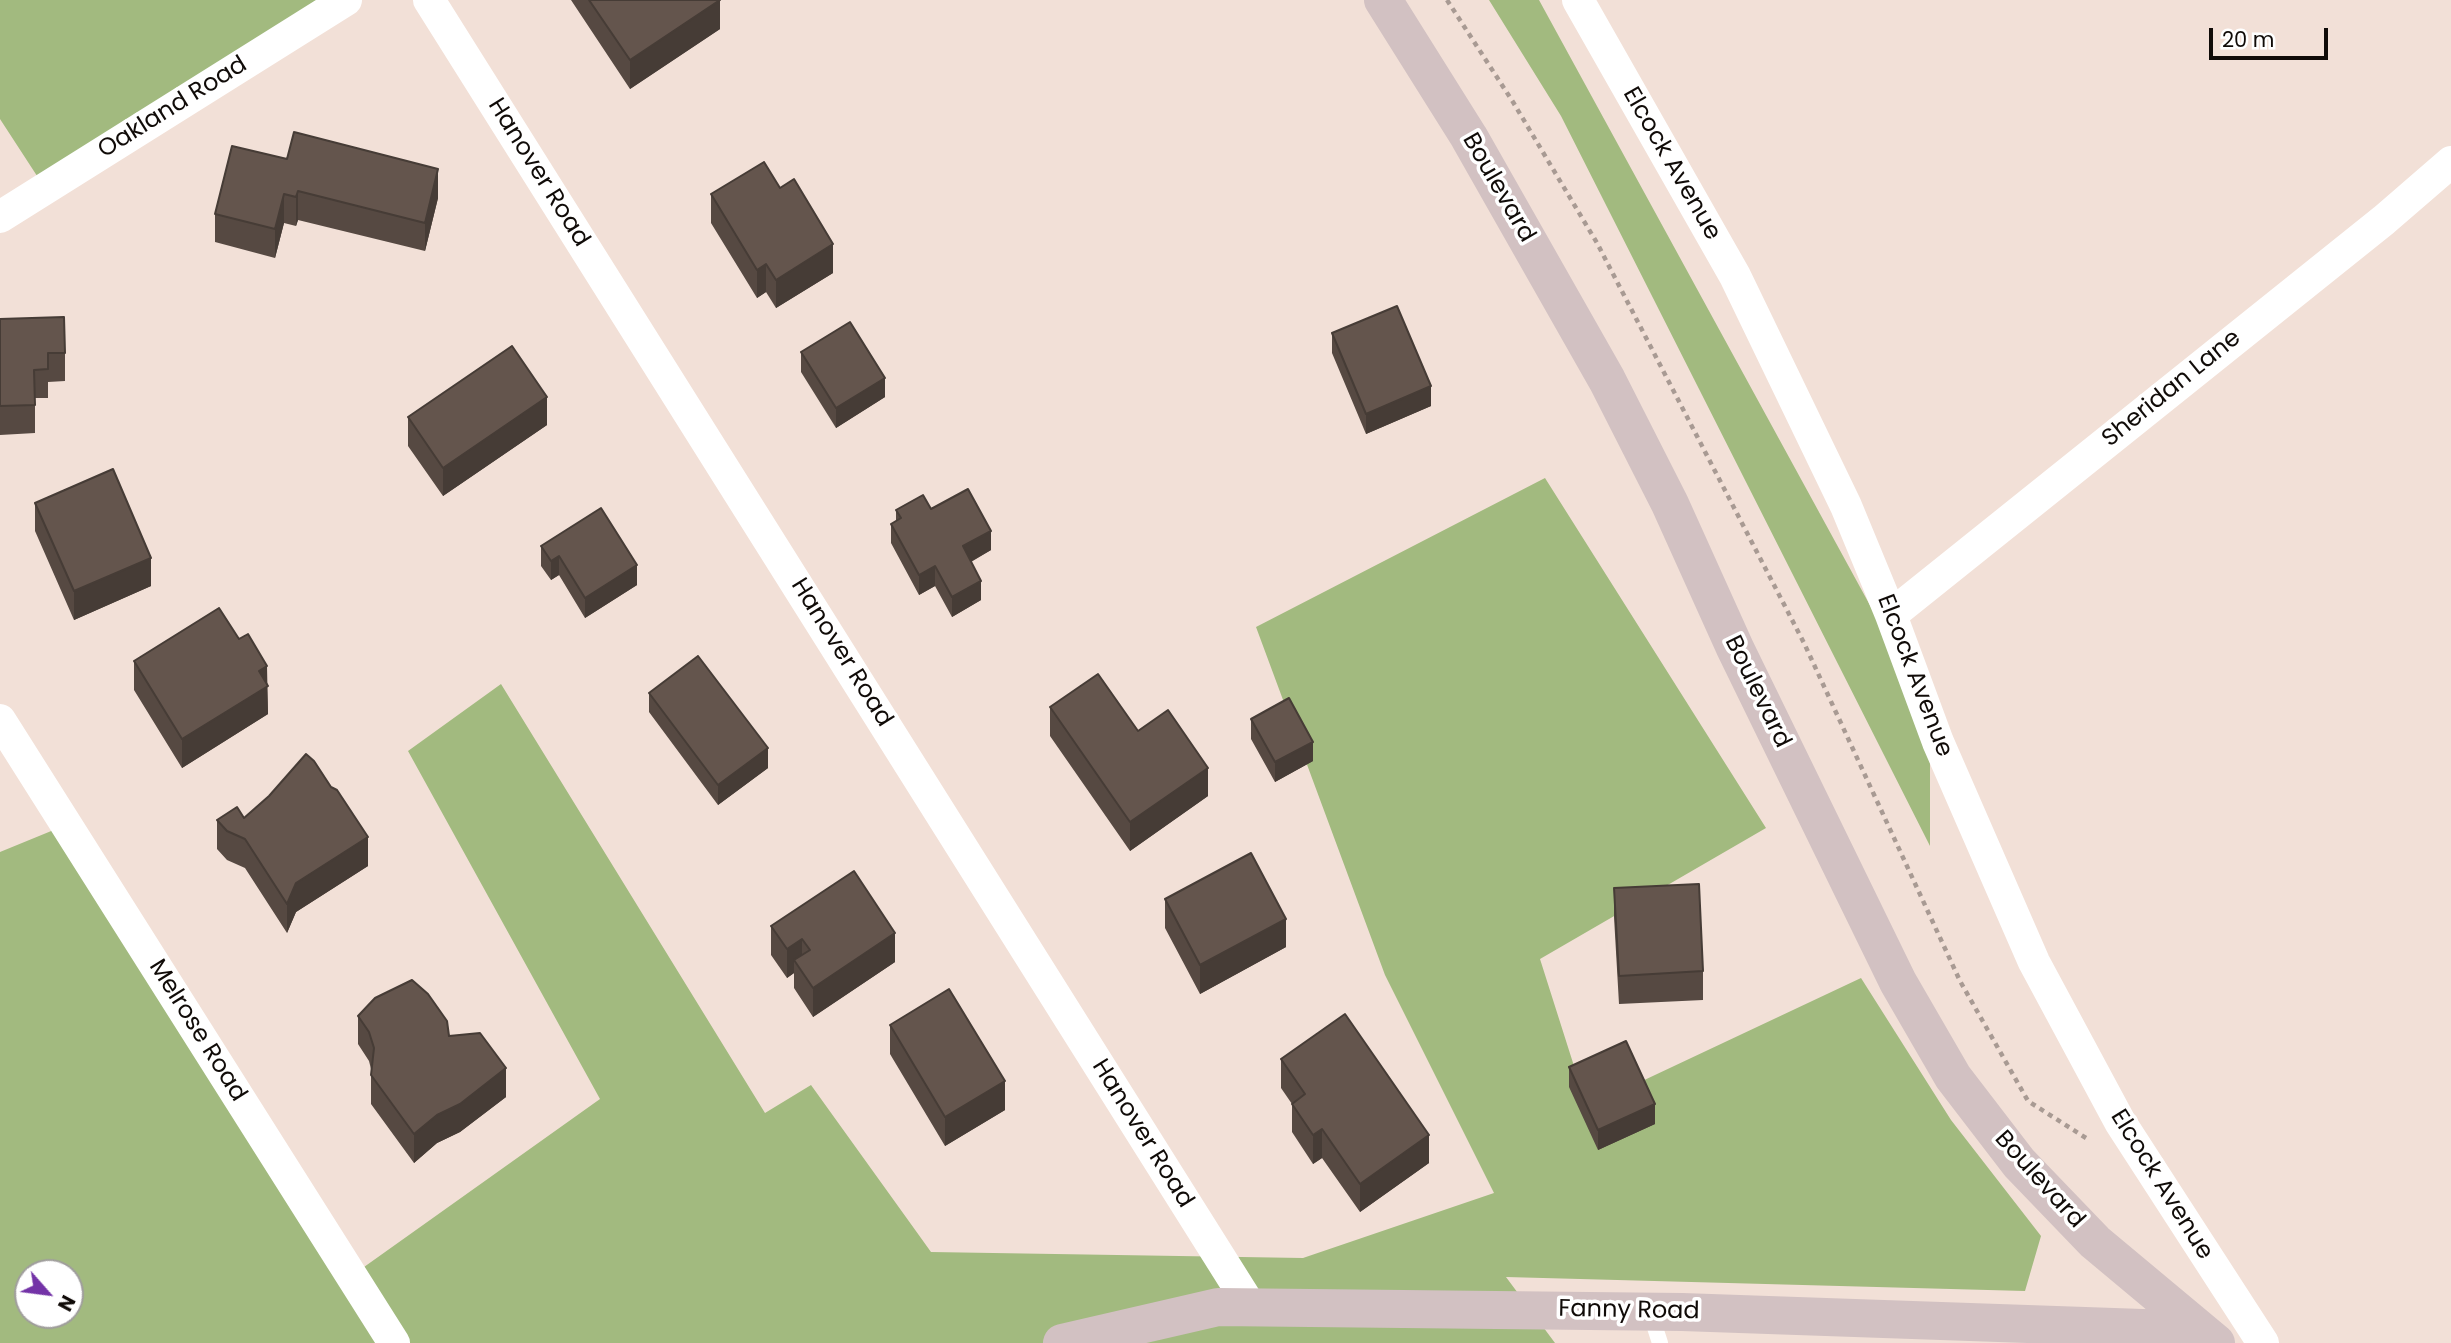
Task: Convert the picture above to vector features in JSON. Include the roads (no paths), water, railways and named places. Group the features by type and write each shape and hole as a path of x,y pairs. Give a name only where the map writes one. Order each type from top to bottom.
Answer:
{"main road":[{"name":"Boulevard","path":"1383,0 1469,137 1607,380 1670,504 1735,648 1898,982 1953,1077 2019,1163 2095,1242 2208,1337"},
{"name":"Fanny Road","path":"1062,1343 1218,1307 1655,1327 2208,1337"}],"street":[{"name":"Oakland Road","path":"0,217 346,0"},
{"name":"Hanover Road","path":"429,0 1251,1307"},
{"name":"Elcock Avenue","path":"1578,0 1735,276 1846,506 1891,615 1937,742 2034,962 2120,1122 2263,1343"},
{"name":"Sheridan Lane","path":"1891,615 2384,220 2451,162"},
{"name":"Melrose Road","path":"0,720 394,1343"}]}
